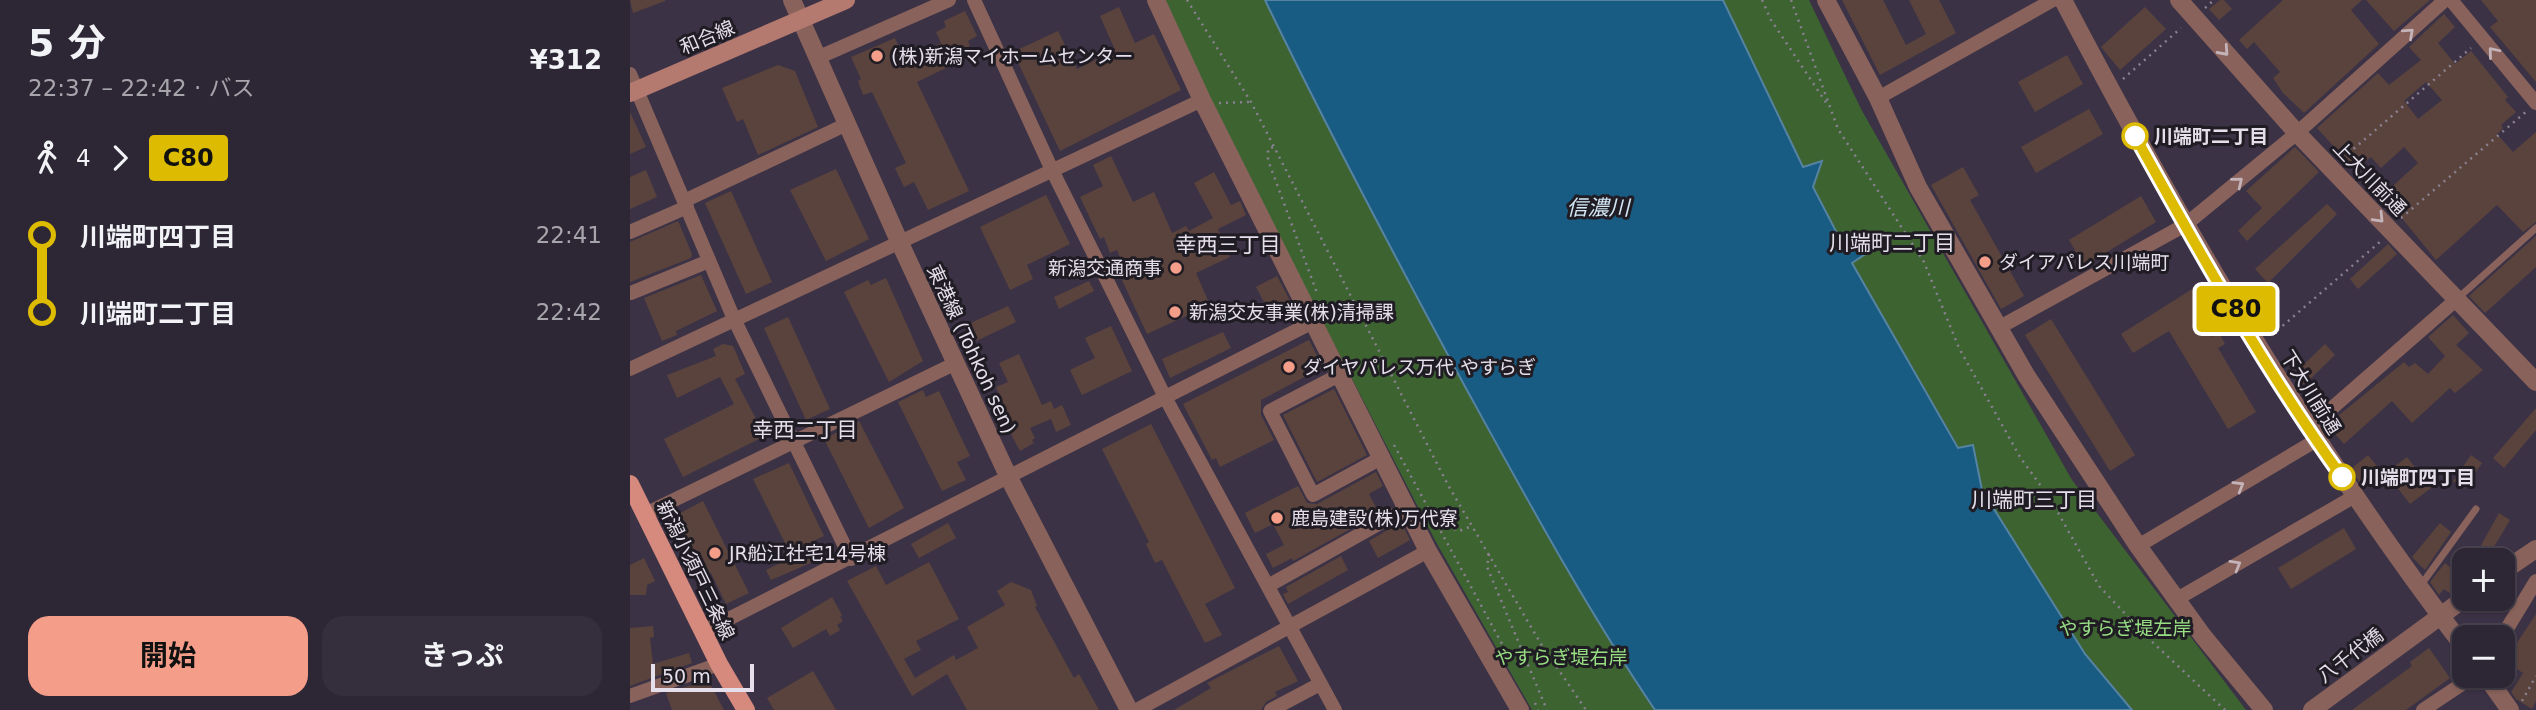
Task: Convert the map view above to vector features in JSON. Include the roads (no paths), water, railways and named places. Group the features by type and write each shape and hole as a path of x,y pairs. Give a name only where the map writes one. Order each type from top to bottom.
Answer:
{"main road":[{"name":"和合線","path":"632,86 846,0"},
{"name":"新潟小須戸三条線","path":"630,484 719,664 746,710"}],"street":[{"name":"東港線 (Tohkoh sen)","path":"792,0 898,241 1009,478 1129,710"},
{"path":"817,58 949,0"},
{"path":"974,0 1052,170 1166,399 1335,710"},
{"path":"1156,0 1341,374 1388,451 1407,508 1428,551 1526,704"},
{"path":"1826,0 1878,98 1919,187 2046,407 2176,599 2264,710"},
{"path":"1878,98 2053,0"},
{"name":"下大川前通","path":"2063,0 2185,225 2312,435 2452,632"},
{"name":"上大川前通","path":"2179,0 2297,134 2536,382"},
{"path":"2000,327 2185,225 2297,134 2445,0"},
{"path":"2451,0 2536,103"},
{"path":"632,86 734,319 851,559"},
{"path":"630,369 1052,170 1209,103"},
{"path":"630,232 847,124"},
{"path":"631,293 709,261"},
{"path":"2138,546 2312,435 2457,299"},
{"path":"703,632 1315,321"},
{"path":"645,514 956,363"},
{"path":"1341,374 1270,411 1313,495 1388,451"},
{"path":"2176,599 2355,496"},
{"path":"1268,586 1407,508"},
{"path":"2515,563 2536,549"},
{"path":"1137,710 1428,551"},
{"path":"2509,625 2536,582"},
{"name":"八千代橋","path":"2312,710 2452,607"},
{"path":"630,696 719,664"},
{"path":"1271,710 1320,684"},
{"path":"2423,710 2456,688"},
{"path":"2494,688 2510,710"}],"lane":[{"path":"2457,299 2536,228"},
{"path":"2420,587 2476,509"}],"water":[{"name":"信濃川","path":"1265,0 1723,0 1803,167 1822,161 1813,187 1841,241 1870,251 1852,263 1958,448 1973,445 1982,490 2085,654 2132,710 1655,710 1579,589 1485,423 1361,192"}],"place":[{"name":"(株)新潟マイホームセンター","path":"877,56"},
{"name":"川端町二丁目","path":"2135,136"},
{"name":"ダイアパレス川端町","path":"1985,262"},
{"name":"新潟交通商事","path":"1176,268"},
{"name":"新潟交友事業(株)清掃課","path":"1175,312"},
{"name":"ダイヤパレス万代 やすらぎ","path":"1289,367"},
{"name":"川端町四丁目","path":"2342,477"},
{"name":"鹿島建設(株)万代寮","path":"1277,518"},
{"name":"JR船江社宅14号棟","path":"715,553"}],"district":[{"name":"川端町二丁目","path":"1892,243"},
{"name":"幸西三丁目","path":"1228,245"},
{"name":"幸西二丁目","path":"805,430"},
{"name":"川端町三丁目","path":"2034,500"}],"park label":[{"name":"やすらぎ堤左岸","path":"2125,628"},
{"name":"やすらぎ堤右岸","path":"1561,657"}]}
